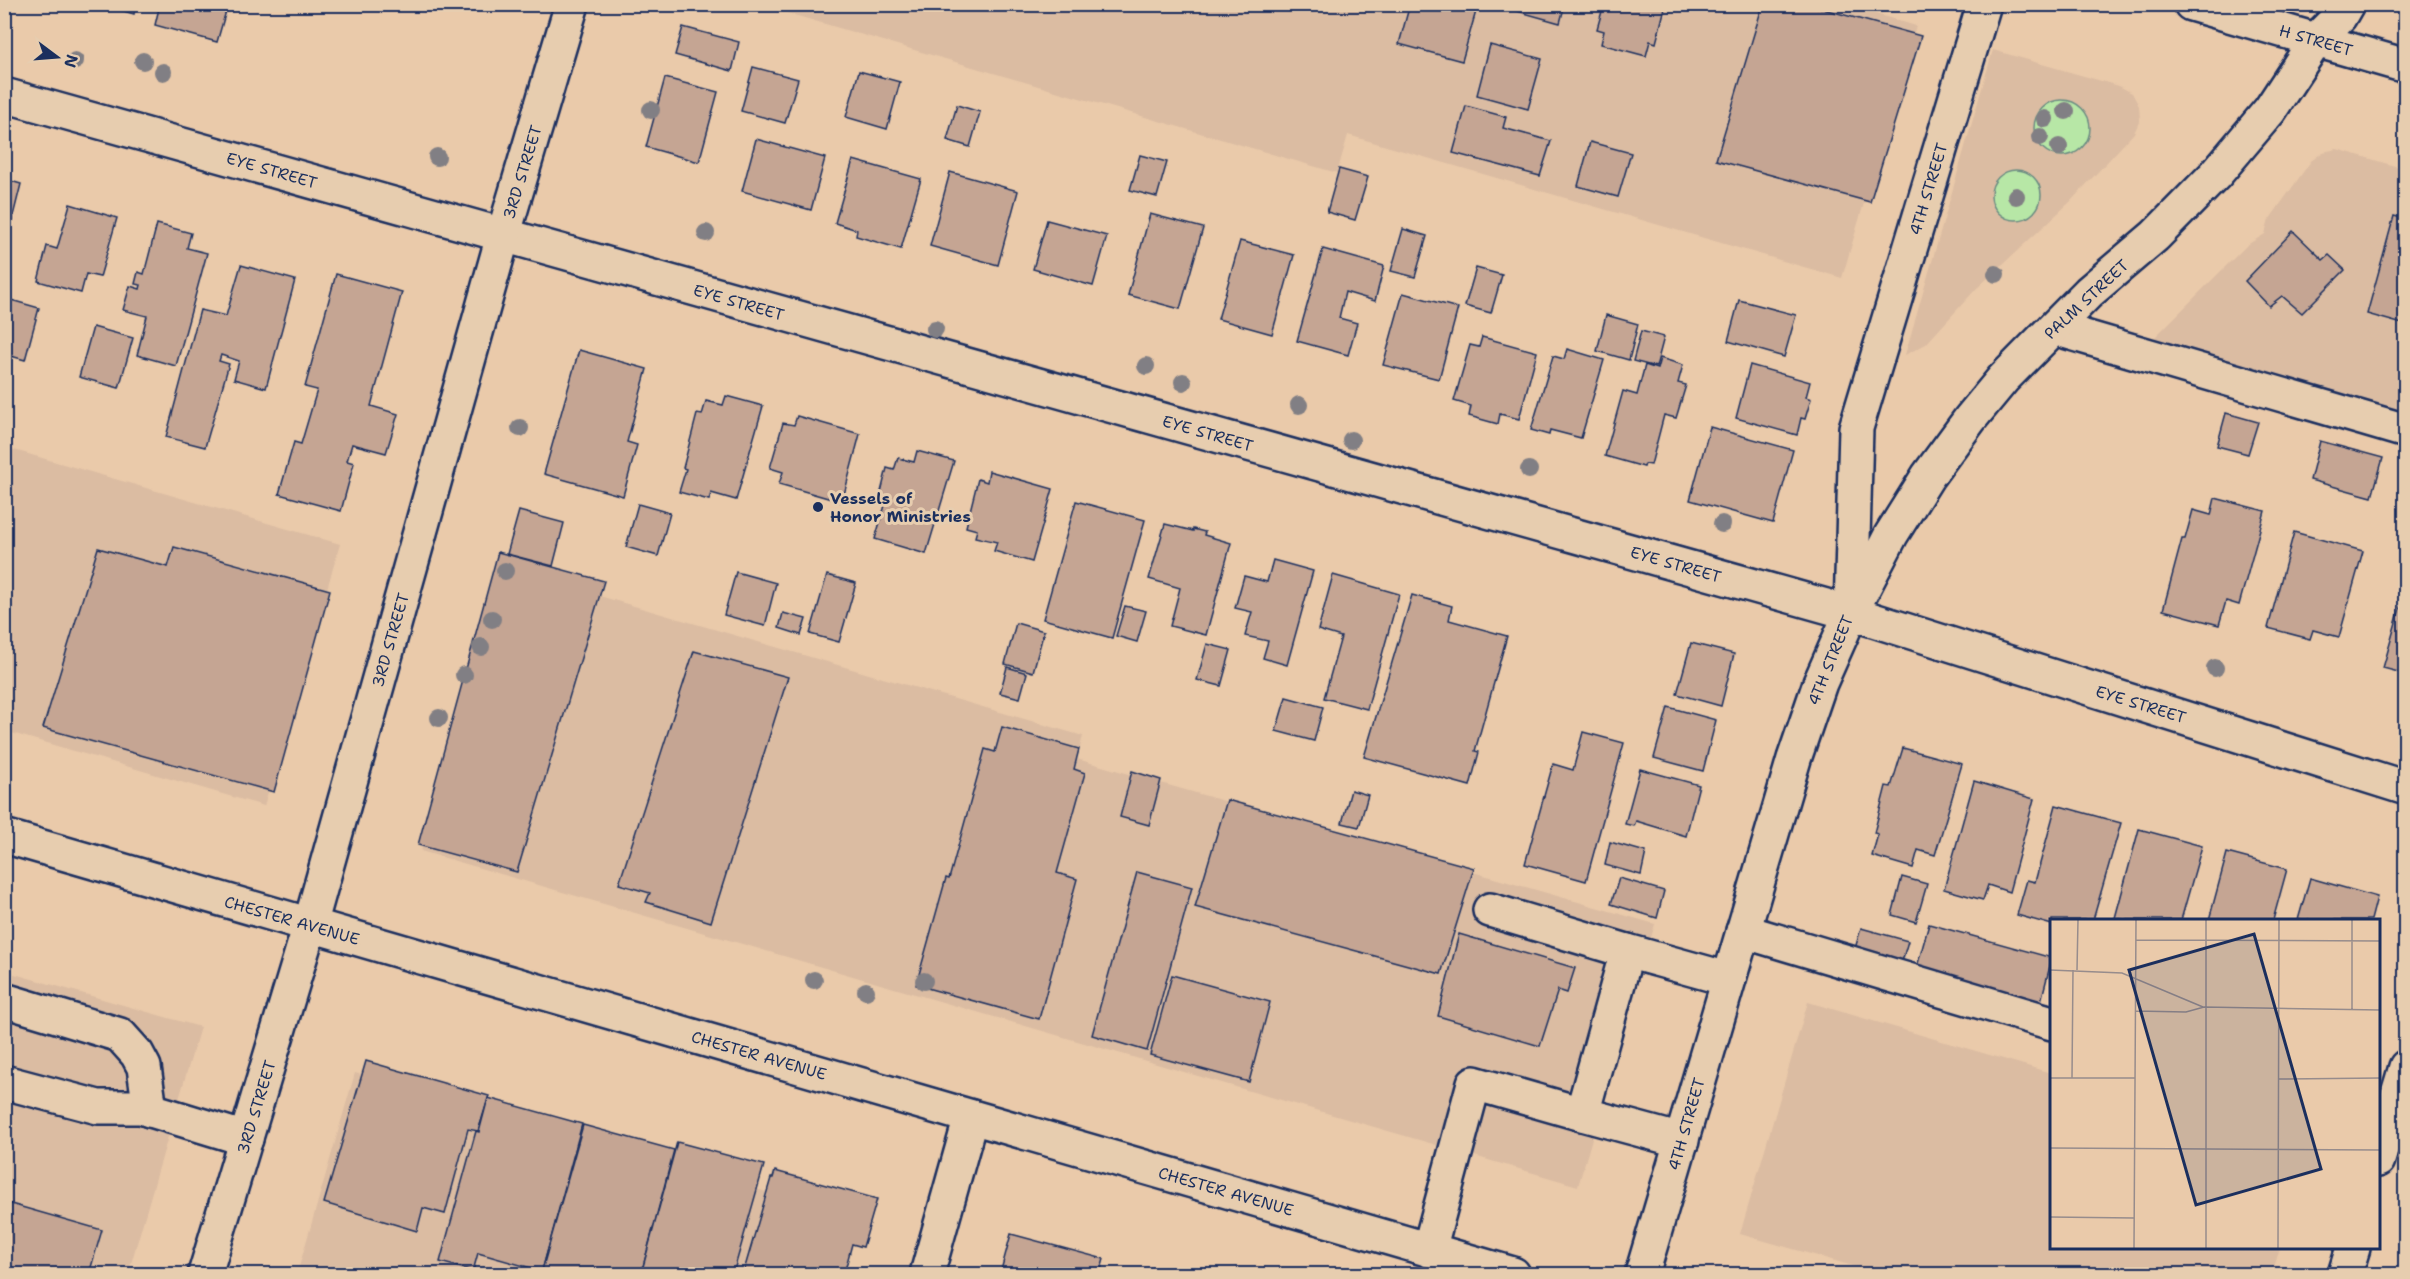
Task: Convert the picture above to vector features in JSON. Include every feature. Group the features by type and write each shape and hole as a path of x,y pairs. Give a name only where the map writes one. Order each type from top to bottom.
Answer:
{"street":[{"name":"3RD STREET","path":"205,1275 310,925 503,236 572,4"},
{"name":"4TH STREET","path":"1642,1275 1794,759 1820,683 1851,613 1856,428 1984,4"},
{"name":"H STREET","path":"2191,4 2406,66"},
{"name":"PALM STREET","path":"1851,613 1891,535 1928,476 1970,419 2003,379 2090,292 2155,236 2215,175 2270,111 2316,40 2340,16 2347,4"},
{"name":"EYE STREET","path":"4,95 1851,613 2406,788"},
{"path":"2054,328 2406,431"},
{"name":"CHESTER AVENUE","path":"4,836 1513,1275"},
{"path":"1490,910 1728,979"},
{"path":"1743,931 2050,1022"},
{"path":"1582,1114 1627,951"},
{"path":"4,1000 120,1035 137,1054 144,1066 150,1110"},
{"path":"2380,1157 2406,1067"},
{"path":"4,1082 98,1107 141,1107 246,1139"},
{"path":"1429,1250 1474,1083 1682,1141"},
{"path":"927,1275 971,1117"},
{"path":"2345,1275 2353,1249"}],"shaded area":[{"path":"1843,4 1916,26 1842,278 1348,135 1337,173 760,5"},
{"path":"1993,50 2119,86 2132,93 2139,106 2140,120 2134,133 2070,202 1976,289 1926,344 1905,355"},
{"path":"2337,149 2405,169 2405,420 2147,345 2247,245 2265,234 2269,220 2311,161 2323,152"},
{"path":"4,447 340,544 264,806 5,731"},
{"path":"503,568 1083,736 1077,759 1655,924 1578,1186 421,851"},
{"path":"4,971 200,1027 128,1274 5,1274"},
{"path":"1808,1002 2050,1073 2050,1249 2280,1249 2272,1274 1881,1274 1740,1234"},
{"path":"355,1073 857,1218 841,1274 297,1274"}],"green space":[{"path":"2062,100 2073,102 2082,108 2088,117 2090,128 2088,139 2082,148 2073,154 2062,156 2051,154 2042,148 2036,139 2034,128 2036,117 2042,108 2051,102"},
{"path":"2011,170 2021,170 2034,177 2041,190 2041,200 2034,213 2021,220 2011,220 2002,216 1995,209 1991,200 1991,190 1995,181 2002,174"}],"building":[{"path":"100,4 136,4 134,14"},
{"path":"160,4 228,4 217,42 155,25"},
{"path":"1410,4 1478,4 1462,61 1399,44"},
{"path":"1504,4 1565,4 1560,23 1503,7"},
{"path":"1604,4 1666,4 1656,43 1650,41 1646,56 1601,44 1604,31 1597,29"},
{"path":"1763,4 1805,4 1921,36 1870,202 1716,160"},
{"path":"683,27 739,42 732,71 675,55"},
{"path":"1490,45 1542,59 1528,109 1477,95"},
{"path":"753,67 798,79 785,123 741,111"},
{"path":"859,71 900,82 887,129 846,117"},
{"path":"665,78 718,92 699,162 646,147"},
{"path":"957,105 980,112 970,147 947,140"},
{"path":"1466,106 1506,117 1503,128 1551,141 1540,176 1453,153"},
{"path":"756,139 825,158 811,210 742,191"},
{"path":"1590,142 1631,153 1618,197 1578,186"},
{"path":"1140,155 1167,162 1157,197 1130,190"},
{"path":"853,160 921,179 901,249 856,236 857,230 835,223"},
{"path":"1339,169 1368,177 1355,220 1327,212"},
{"path":"950,172 1018,191 998,265 930,246"},
{"path":"4,179 21,184 10,228 4,227"},
{"path":"70,204 117,218 100,277 86,274 81,293 38,281 47,246 57,249"},
{"path":"1150,214 1203,228 1180,309 1128,295"},
{"path":"2394,216 2406,219 2406,325 2367,314"},
{"path":"1047,220 1107,236 1093,286 1033,269"},
{"path":"157,224 191,233 187,248 207,253 176,366 137,355 147,316 123,310 130,286 140,289 141,285 135,284 138,272 144,274"},
{"path":"1403,229 1427,236 1415,277 1391,271"},
{"path":"2293,231 2323,260 2329,255 2345,270 2302,313 2282,296 2269,306 2245,281"},
{"path":"1240,241 1294,255 1272,334 1218,319"},
{"path":"1323,249 1384,266 1375,301 1345,292 1339,318 1357,323 1348,355 1297,341"},
{"path":"241,265 295,280 266,388 234,379 239,361 221,355 219,361 229,364 205,447 166,437 200,310 226,316"},
{"path":"1476,268 1502,275 1491,313 1465,306"},
{"path":"336,274 402,292 371,406 398,414 386,453 352,444 347,461 354,463 341,511 279,494 294,442 301,444 317,390 305,387"},
{"path":"1403,293 1458,308 1439,379 1383,365"},
{"path":"4,298 39,308 25,360 4,354"},
{"path":"1739,300 1796,315 1784,357 1728,341"},
{"path":"1606,315 1638,324 1629,360 1597,351"},
{"path":"93,327 133,338 119,388 79,377"},
{"path":"1641,331 1664,337 1656,367 1633,361"},
{"path":"1482,337 1537,352 1519,419 1500,414 1498,424 1469,416 1471,406 1454,401 1470,345 1479,347"},
{"path":"1567,349 1604,360 1581,438 1550,430 1549,435 1531,430 1553,356 1564,359"},
{"path":"579,350 647,369 627,442 637,445 623,496 544,474"},
{"path":"1660,358 1683,365 1678,383 1686,385 1676,418 1664,415 1651,465 1645,464 1644,467 1605,456 1623,391 1637,395 1645,365 1657,369"},
{"path":"1750,365 1810,382 1806,397 1811,399 1805,419 1801,418 1797,435 1736,418"},
{"path":"726,396 763,406 736,500 711,493 709,500 679,492 697,414 702,415 706,401 723,405"},
{"path":"2226,413 2258,422 2248,454 2217,446"},
{"path":"797,416 860,434 842,502 779,484 783,472 770,468 783,423 794,425"},
{"path":"1710,427 1793,450 1773,523 1690,500"},
{"path":"2320,441 2383,458 2372,497 2310,480"},
{"path":"917,451 954,461 926,554 875,539 886,502 879,500 887,468 894,470 898,458 914,462"},
{"path":"989,471 1053,489 1032,562 994,551 997,542 975,537 977,530 966,527 978,479 987,482"},
{"path":"2215,498 2265,511 2239,605 2226,601 2219,625 2163,610 2182,539 2185,539 2193,510 2211,515"},
{"path":"1076,501 1145,520 1112,638 1043,619"},
{"path":"638,504 670,513 658,556 626,547"},
{"path":"519,511 564,523 553,566 507,554"},
{"path":"1165,524 1205,532 1204,535 1231,543 1206,635 1170,626 1180,588 1149,579"},
{"path":"2294,532 2363,551 2339,637 2313,630 2310,639 2268,628"},
{"path":"174,547 330,590 274,792 43,728 98,548 168,567"},
{"path":"498,552 604,581 517,872 418,845"},
{"path":"1273,560 1313,571 1287,665 1263,658 1268,641 1245,636 1252,612 1235,608 1244,576 1267,582"},
{"path":"736,572 776,583 765,626 724,615"},
{"path":"827,575 856,583 839,642 810,634"},
{"path":"1333,575 1399,594 1367,709 1324,698 1341,637 1318,630"},
{"path":"2404,594 2406,594 2406,674 2383,668"},
{"path":"1412,595 1452,606 1449,620 1507,636 1475,751 1479,752 1470,786 1364,757"},
{"path":"1125,606 1146,611 1137,642 1116,636"},
{"path":"783,613 806,619 801,635 779,628"},
{"path":"1016,623 1044,631 1033,672 1005,664"},
{"path":"1691,643 1734,654 1721,706 1677,694"},
{"path":"1207,644 1231,650 1221,686 1197,680"},
{"path":"694,651 788,677 711,922 646,902 650,893 619,884"},
{"path":"1007,667 1027,673 1020,698 1000,693"},
{"path":"1286,697 1323,707 1314,741 1276,731"},
{"path":"1668,707 1716,720 1703,771 1654,758"},
{"path":"1002,727 1079,749 1074,769 1085,773 1057,873 1077,879 1039,1019 916,985 946,878 949,879 985,749 995,752"},
{"path":"1583,732 1624,743 1586,881 1525,864 1553,764 1573,770"},
{"path":"1903,748 1962,764 1935,855 1918,850 1913,868 1872,856 1878,834 1874,833 1886,786 1891,787"},
{"path":"1640,769 1699,785 1686,836 1636,821 1634,826 1625,824"},
{"path":"1132,771 1161,780 1149,825 1120,817"},
{"path":"1974,781 2034,799 2009,892 1988,885 1983,900 1944,889"},
{"path":"1351,790 1368,795 1359,827 1342,823"},
{"path":"1227,800 1474,868 1441,974 1195,907"},
{"path":"2056,805 2121,823 2093,919 2050,919 2050,924 2017,915 2027,880 2035,882"},
{"path":"2139,829 2202,846 2181,919 2115,918"},
{"path":"1610,842 1646,852 1641,875 1605,865"},
{"path":"2227,853 2287,869 2273,919 2209,919"},
{"path":"1137,872 1192,887 1147,1051 1092,1035"},
{"path":"1902,877 1927,884 1916,922 1892,915"},
{"path":"1619,878 1664,891 1657,918 1611,904"},
{"path":"2310,878 2377,897 2371,919 2298,919"},
{"path":"1929,924 2050,957 2039,1009 1915,974"},
{"path":"1861,928 1908,941 1899,972 1852,959"},
{"path":"1459,934 1575,968 1567,993 1558,990 1540,1046 1438,1016"},
{"path":"1172,975 1270,1002 1249,1082 1150,1055"},
{"path":"366,1061 489,1096 478,1131 468,1129 445,1214 423,1208 417,1231 324,1203"},
{"path":"488,1098 582,1124 542,1271 478,1253 473,1271 440,1262 476,1131 479,1132"},
{"path":"583,1125 674,1150 641,1274 541,1274"},
{"path":"677,1142 764,1165 733,1274 641,1274"},
{"path":"775,1171 877,1199 863,1247 852,1244 844,1274 743,1274"},
{"path":"4,1202 102,1230 89,1274 4,1274"},
{"path":"1011,1234 1104,1259 1100,1273 1105,1274 1000,1274"}],"place":[{"name":"Vessels of Honor Ministries","path":"818,507"}]}
